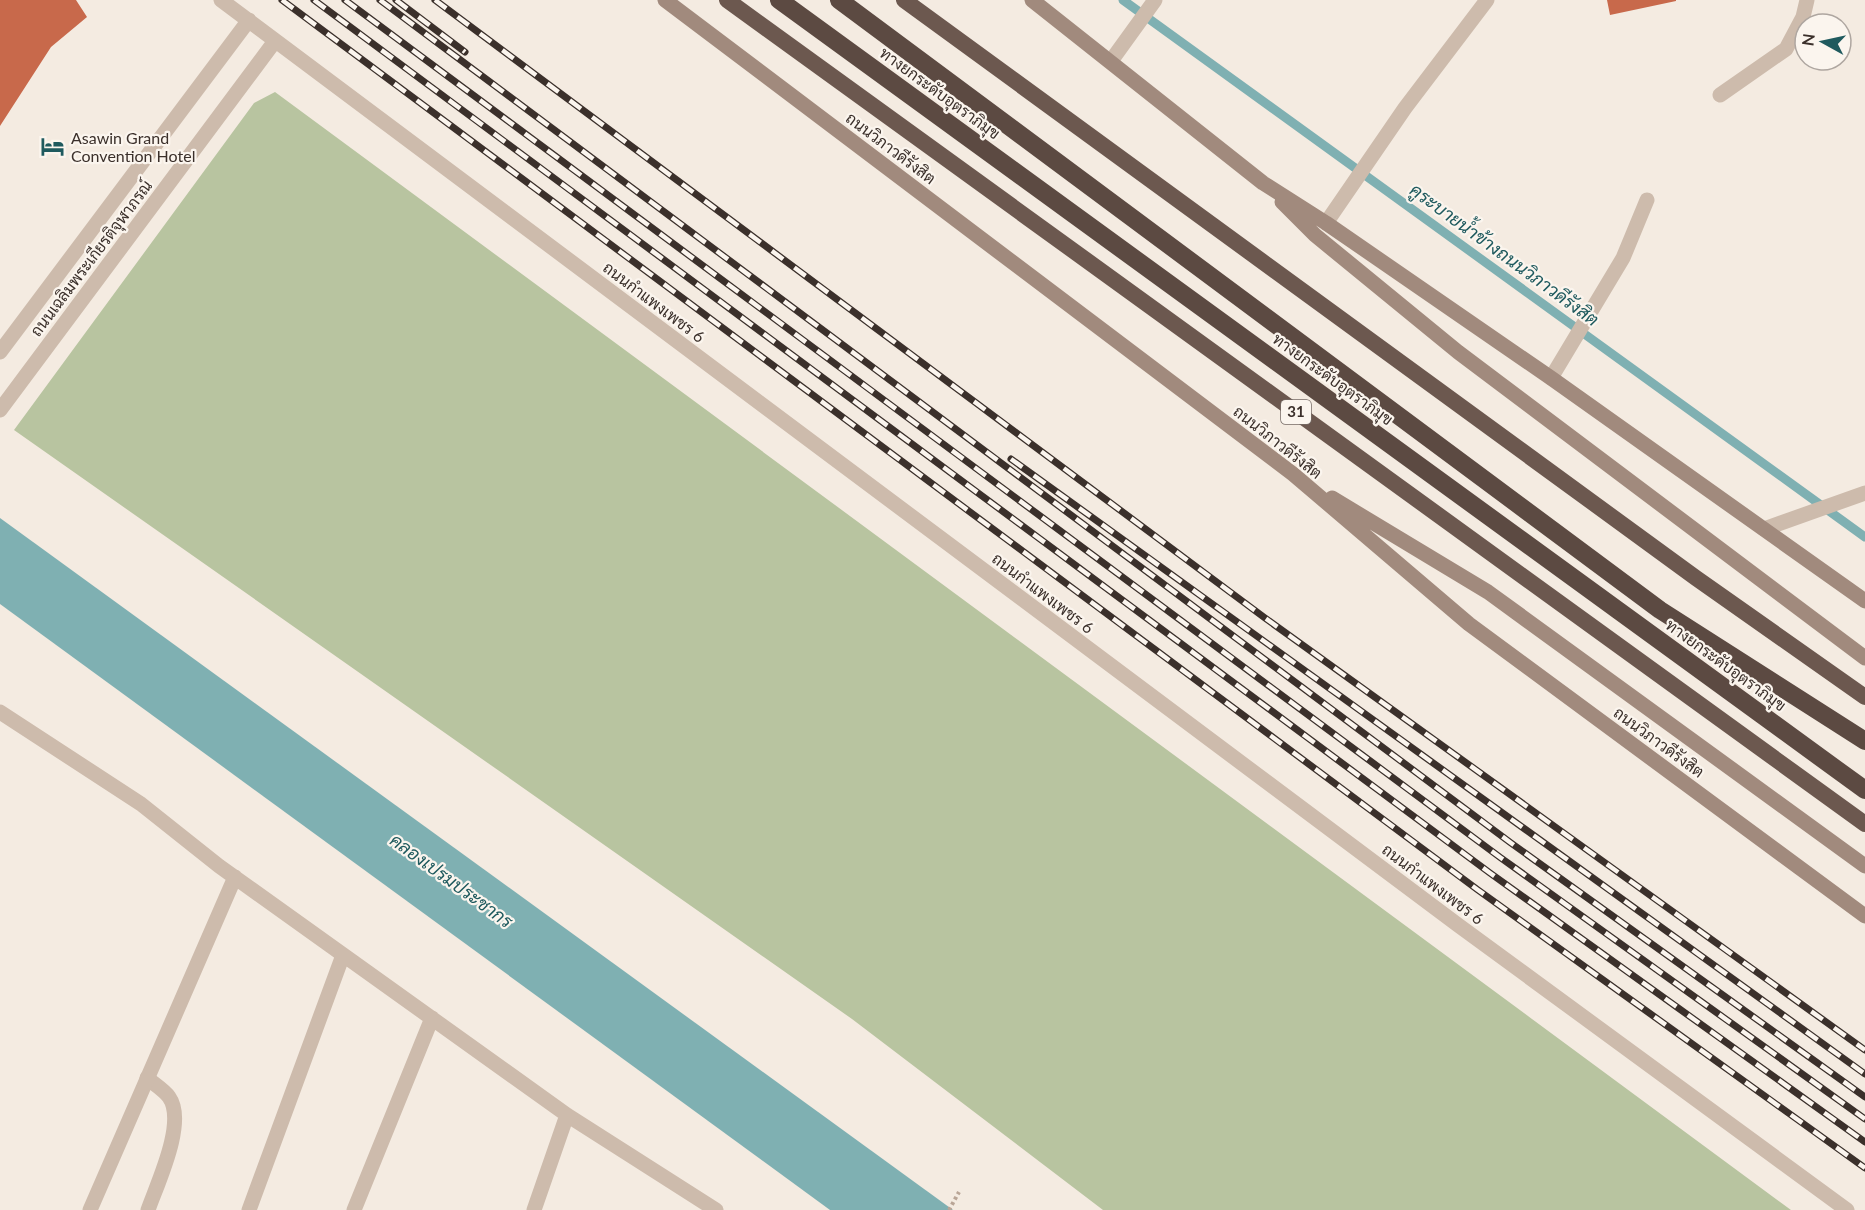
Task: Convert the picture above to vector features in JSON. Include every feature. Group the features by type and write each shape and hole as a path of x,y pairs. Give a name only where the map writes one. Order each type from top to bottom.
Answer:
{"highway":[{"name":"ถนนวิภาวดีรังสิต","path":"727,0 1865,824"},
{"name":"ทางยกระดับอุตราภิมุข","path":"779,0 1865,790"},
{"name":"ทางยกระดับอุตราภิมุข","path":"839,0 1660,610 1865,741"},
{"path":"904,0 1696,578 1865,697"}],"main road":[{"name":"ถนนวิภาวดีรังสิต","path":"665,0 1293,474 1469,624 1865,916"},
{"path":"1032,0 1263,183 1315,235 1458,352 1865,658"},
{"path":"1263,183 1326,223 1551,378 1865,601"},
{"path":"1293,474 1488,592 1865,866"}],"street":[{"name":"ถนนกำแพงเพชร 6","path":"221,0 1439,911 1847,1210"},
{"path":"1111,61 1155,0"},
{"path":"1326,223 1405,108 1487,0"},
{"path":"1720,95 1786,49 1803,17 1807,0"},
{"name":"ถนนเฉลิมพระเกียรติจุฬาภรณ์","path":"0,352 249,21"},
{"name":"ถนนเฉลิมพระเกียรติจุฬาภรณ์","path":"0,410 275,40"},
{"path":"1551,378 1623,258 1647,200"},
{"path":"1764,529 1865,493"},
{"path":"0,712 141,804 235,877 567,1115 716,1210"},
{"path":"90,1210 235,877"},
{"path":"249,1210 343,955"},
{"path":"354,1210 432,1018"},
{"path":"147,1078 170,1097 175,1115 174,1135 148,1210"},
{"path":"534,1210 567,1115"}],"path":[{"path":"948,1210 959,1192"}],"green space":[{"path":"275,92 1791,1210 1103,1210 852,1019 14,430 254,103"}],"water":[{"name":"คลองเปรมประชากร","path":"0,518 953,1210 830,1210 0,604"}],"building":[{"path":"0,0 76,0 87,17 51,47 0,126"},
{"path":"1607,0 1676,0 1676,1 1610,15"}],"waterway":[{"name":"คูระบายน้ำข้างถนนวิภาวดีรังสิต","path":"1123,0 1865,537"}],"railway":[{"path":"282,0 1478,890 1865,1168"},
{"path":"314,0 1490,873 1865,1142"},
{"path":"345,0 1501,858 1865,1119"},
{"path":"380,0 1511,843 1865,1097"},
{"path":"396,0 465,52"},
{"path":"435,0 1265,618 1865,1050"},
{"path":"1011,459 1865,1074"}],"place":[{"name":"Asawin Grand Convention Hotel","path":"53,147"}]}
